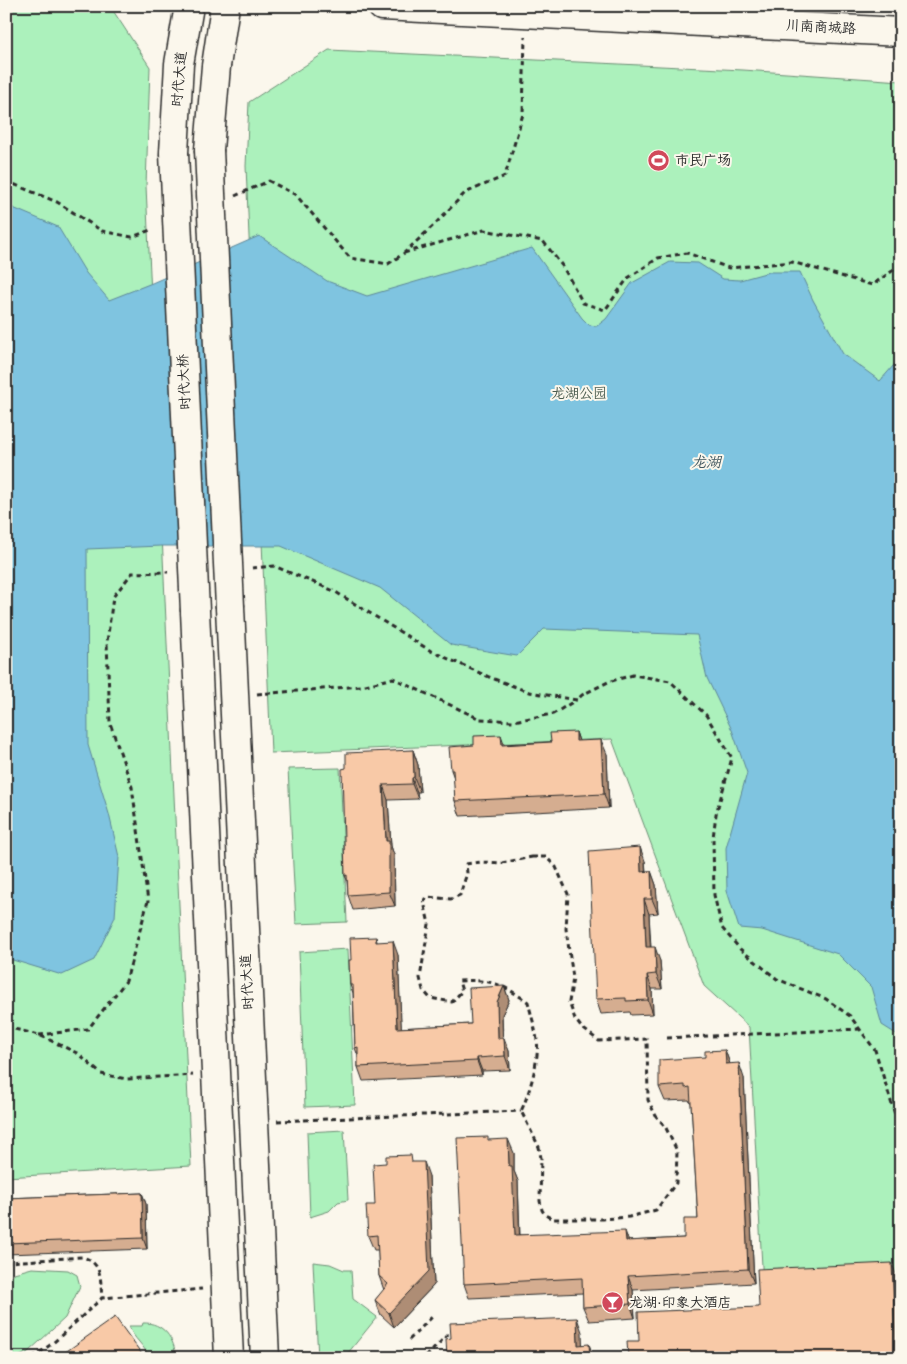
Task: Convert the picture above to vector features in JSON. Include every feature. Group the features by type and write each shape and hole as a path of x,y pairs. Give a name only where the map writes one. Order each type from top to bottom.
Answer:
{"main road":[{"name":"时代大道","path":"174,153 179,64 188,6"},
{"name":"时代大道","path":"225,6 216,66 209,150 265,1358"},
{"name":"川南商城路","path":"382,6 901,32"},
{"name":"时代大桥","path":"174,153 216,1074"},
{"path":"216,1074 229,1358"}],"path":[{"path":"233,196 269,181 296,195 350,258 388,264 404,254 465,193 505,176 523,114 525,12"},
{"path":"6,180 57,202 102,231 132,238 160,226"},
{"path":"404,254 484,230 543,241 563,267 583,303 605,310 628,278 658,258 687,253 729,268 792,262 872,285 901,265"},
{"path":"274,566 334,591 431,651 489,678 529,692 577,700"},
{"path":"39,1035 88,1029 126,981 148,901 132,787 110,723 106,642 113,596 132,573"},
{"path":"234,696 362,686 393,678 480,719 513,721 553,714 582,695 608,682 633,675 670,681 706,715 732,758 716,814 713,838 714,895 722,928 740,949 777,979 826,999 850,1016 875,1050 901,1137"},
{"path":"532,857 546,857 556,867 568,894 566,929 573,978 569,1002 575,1019 581,1027 599,1041 647,1039 648,1100 656,1116 665,1126 677,1152 676,1182 656,1210 629,1217 553,1219 546,1216 540,1201 541,1158 539,1147 521,1111 528,1098 538,1042 528,1002 495,982 480,980 459,981 462,990 452,1002 430,998 422,990 420,978 429,924 424,902 427,897 450,900 460,895 467,873 466,864 481,862 502,863 532,857"},
{"path":"6,1029 10,1028 39,1035 77,1053 101,1074 127,1079 216,1074"},
{"path":"667,1038 860,1029"},
{"path":"254,1122 521,1111"},
{"path":"6,1266 10,1262 18,1261 82,1257 91,1260 99,1270 102,1298"},
{"path":"32,1358 53,1342 102,1298 225,1288"},
{"path":"409,1340 433,1316"},
{"path":"426,1357 450,1332"}],"green space":[{"path":"6,6 110,6 150,67 146,186 191,1166 6,1177"},
{"name":"龙湖公园","path":"329,50 743,70 901,81 901,1358 897,1277 763,1285 749,1027 704,986 612,739 271,753 246,166 249,102"},
{"path":"340,768 347,922 296,924 288,769"},
{"path":"348,949 355,1105 305,1107 299,952"},
{"path":"344,1130 348,1200 338,1202 329,1211 310,1217 307,1132"},
{"path":"313,1262 330,1264 344,1270 351,1270 353,1299 377,1317 348,1353 348,1358 318,1358"},
{"path":"32,1268 68,1270 77,1275 80,1286 65,1318 28,1352 16,1358 6,1358 6,1282 14,1273"},
{"path":"143,1323 156,1325 167,1333 173,1344 176,1358 149,1358 129,1326 142,1326"}],"water":[{"name":"龙湖","path":"6,205 58,227 86,273 109,300 259,236 327,281 367,296 532,248 589,325 597,326 606,319 632,283 670,262 698,263 723,279 740,280 769,272 800,272 843,354 880,381 901,357 901,1037 882,1025 871,987 838,954 762,930 739,928 727,891 726,848 747,773 732,730 707,678 697,635 544,629 517,656 451,645 380,588 281,546 161,546 87,549 88,745 109,814 119,857 115,917 94,960 62,975 6,958"}],"building":[{"path":"576,732 576,741 601,740 604,794 455,801 449,747 474,745 474,736 501,735 502,745 551,742 550,733"},
{"path":"413,750 414,777 412,778 412,784 383,785 386,841 389,841 389,892 348,895 347,875 345,876 342,769 346,768 346,753"},
{"path":"640,847 641,872 651,871 652,899 644,899 646,947 655,947 656,974 647,975 648,1000 626,1001 626,998 596,999 589,851"},
{"path":"376,937 376,942 393,941 397,1028 471,1024 469,988 504,986 497,1002 498,1038 504,1038 505,1056 477,1058 477,1061 358,1067 358,1047 355,1048 353,985 350,985 350,938"},
{"path":"725,1050 726,1064 739,1063 748,1269 628,1276 630,1304 583,1307 582,1278 464,1284 457,1138 488,1137 488,1140 508,1139 509,1166 512,1166 515,1235 625,1231 626,1241 684,1238 684,1219 698,1219 690,1087 685,1088 685,1085 659,1087 659,1060 705,1057 705,1051"},
{"path":"411,1155 412,1162 424,1162 429,1271 389,1313 375,1300 388,1284 379,1276 377,1235 368,1236 366,1205 375,1205 373,1164 386,1163 386,1156"},
{"path":"142,1193 143,1238 6,1243 6,1198"},
{"path":"892,1263 896,1358 447,1358 446,1339 451,1338 450,1323 577,1318 578,1345 589,1344 590,1357 628,1357 627,1341 639,1341 638,1312 759,1307 757,1269"},
{"path":"115,1317 143,1358 57,1358"}],"place":[{"name":"市民广场","path":"659,160"},
{"name":"龙湖·印象大酒店","path":"613,1302"}]}
